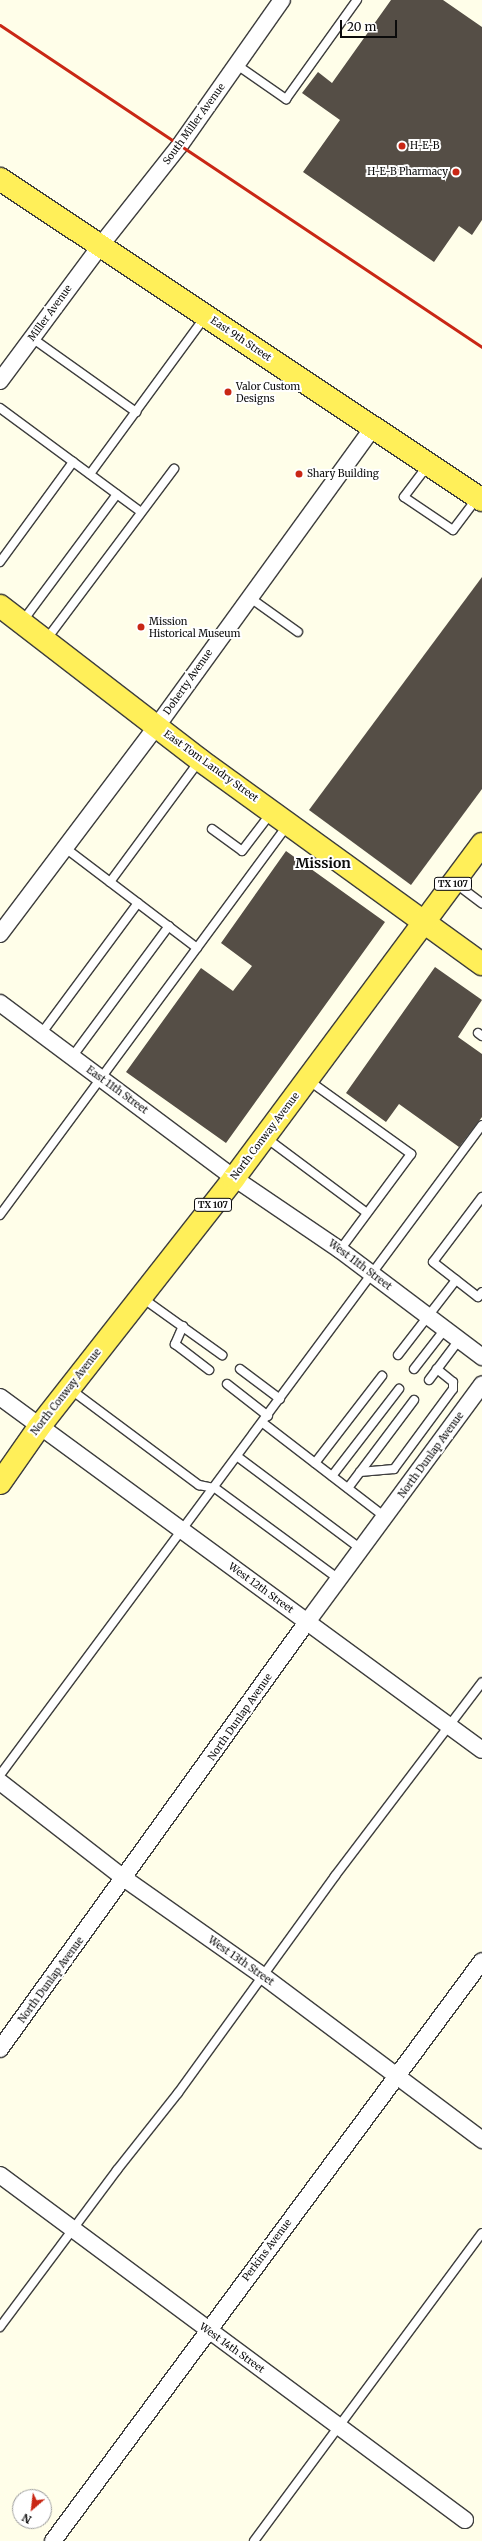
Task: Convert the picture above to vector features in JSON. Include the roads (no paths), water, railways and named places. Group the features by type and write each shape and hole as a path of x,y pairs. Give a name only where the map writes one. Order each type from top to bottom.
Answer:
{"main road":[{"name":"East 9th Street","path":"0,179 480,499"},
{"name":"East Tom Landry Street","path":"0,606 200,760 280,817 423,924 482,964"},
{"name":"North Conway Avenue","path":"0,1483 39,1427 265,1137 482,844"}],"street":[{"name":"South Miller Avenue","path":"101,245 180,145 282,0"},
{"name":"Miller Avenue","path":"0,381 101,245"},
{"name":"Doherty Avenue","path":"0,934 64,847 157,726 249,597 373,428"},
{"name":"East 11th Street","path":"0,1003 234,1178"},
{"name":"West 11th Street","path":"234,1178 340,1250 482,1357"},
{"name":"North Dunlap Avenue","path":"0,2049 125,1879 307,1622 482,1385"},
{"name":"West 12th Street","path":"0,1397 482,1750"},
{"name":"West 13th Street","path":"0,1782 125,1879 263,1976 482,2140"},
{"name":"Perkins Avenue","path":"53,2541 208,2329 482,1961"},
{"name":"West 14th Street","path":"0,2175 465,2520"}],"lane":[{"path":"236,65 286,99 357,0"},
{"path":"90,474 206,316"},
{"path":"32,338 136,412"},
{"path":"0,408 141,512"},
{"path":"0,562 73,462"},
{"path":"428,465 404,497 453,530 480,499"},
{"path":"45,641 174,469"},
{"path":"21,622 117,494"},
{"path":"249,597 298,632"},
{"path":"110,882 200,760"},
{"path":"212,829 242,851 280,817"},
{"path":"0,1215 103,1079 198,948 280,817"},
{"path":"64,847 198,948"},
{"path":"454,882 482,902"},
{"path":"41,1034 138,903"},
{"path":"72,1057 169,926"},
{"path":"308,1079 411,1154 340,1250"},
{"path":"0,1775 238,1457 482,1125"},
{"path":"265,1137 367,1213"},
{"path":"482,1197 433,1262 478,1297 482,1292"},
{"path":"398,1355 456,1280"},
{"path":"141,1297 222,1355"},
{"path":"183,1326 175,1344 209,1370"},
{"path":"414,1369 444,1329"},
{"path":"429,1380 459,1340"},
{"path":"240,1368 280,1399"},
{"path":"360,1472 394,1469 453,1389 453,1382 437,1369"},
{"path":"315,1463 382,1376"},
{"path":"228,1384 315,1463 385,1517"},
{"path":"69,1388 199,1486 215,1488 339,1579"},
{"path":"332,1476 399,1389"},
{"path":"348,1488 414,1400"},
{"path":"238,1457 361,1549"},
{"path":"0,2327 178,2093 263,1976 482,1682"},
{"path":"254,2541 482,2233"}],"railway":[{"path":"0,25 482,347"}],"place":[{"name":"H-E-B","path":"402,146"},
{"name":"H-E-B Pharmacy","path":"456,172"},
{"name":"Valor Custom Designs","path":"228,392"},
{"name":"Shary Building","path":"299,474"},
{"name":"Mission Historical Museum","path":"141,627"}],"district":[{"name":"Mission","path":"323,863"}]}
